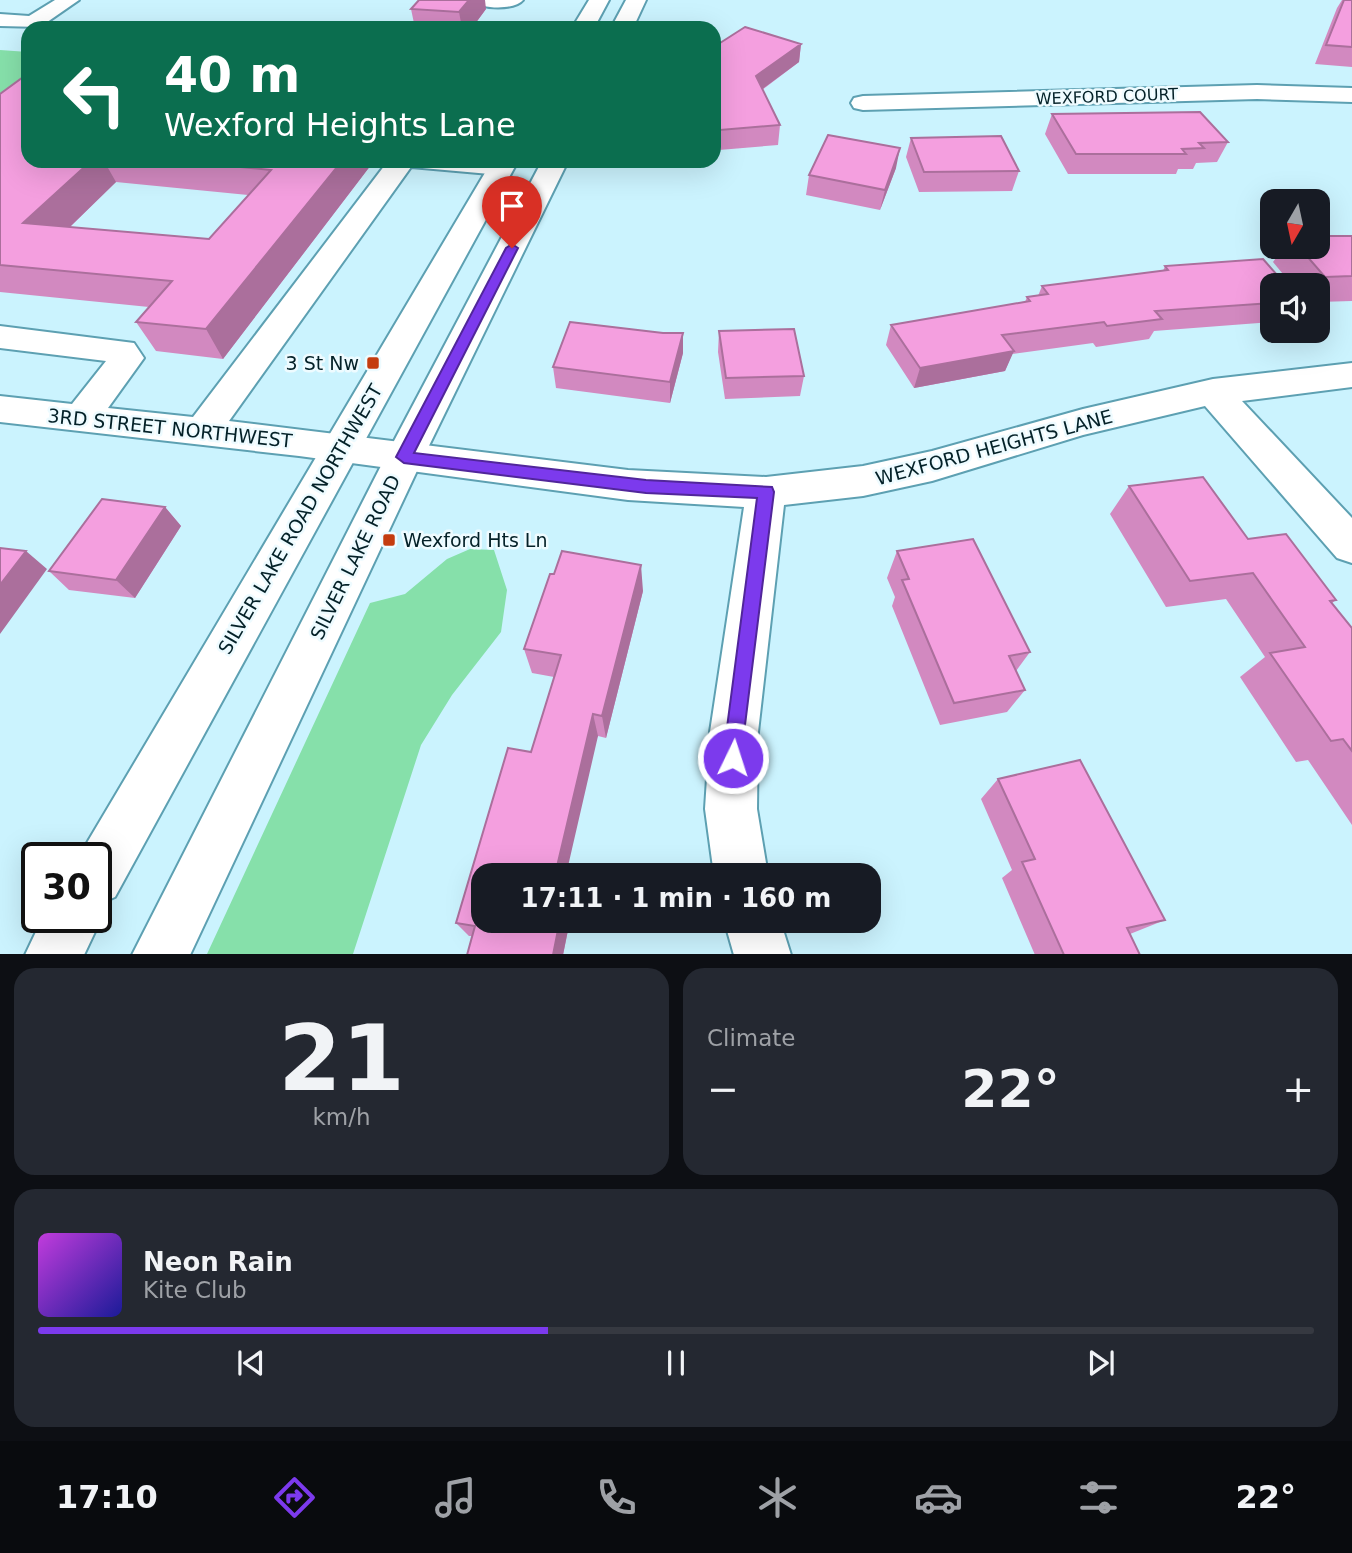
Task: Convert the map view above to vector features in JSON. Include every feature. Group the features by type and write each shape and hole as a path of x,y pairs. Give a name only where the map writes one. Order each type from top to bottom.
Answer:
{"street":[{"path":"36,21 69,0"},
{"path":"483,0 513,0"},
{"path":"587,21 599,0"},
{"path":"626,21 636,0"},
{"path":"0,20 21,22"},
{"name":"WEXFORD COURT","path":"863,103 1256,92 1352,95"},
{"path":"202,431 397,168"},
{"name":"SILVER LAKE ROAD NORTHWEST","path":"112,850 501,168"},
{"name":"SILVER LAKE ROAD","path":"160,954 404,457 551,168"},
{"path":"0,337 122,351 127,358 81,418"},
{"name":"WEXFORD HEIGHTS LANE","path":"341,447 628,485 684,490 766,492 863,481 932,466 1083,422 1213,392 1352,375"},
{"path":"1213,392 1352,546"},
{"name":"3RD STREET NORTHWEST","path":"0,409 341,447"},
{"path":"739,863 731,809 734,732 766,492"},
{"path":"53,954 65,933"},
{"path":"756,933 763,954"}],"green space":[{"path":"0,50 21,52 21,112 0,128"},
{"path":"470,549 494,550 507,590 501,632 452,695 421,745 353,954 207,954 370,603 405,594 447,559"}],"building":[{"path":"419,0 469,0 459,12 411,9"},
{"path":"1344,0 1352,0 1352,47 1326,45"},
{"path":"745,27 801,44 756,76 780,125 721,130 721,42"},
{"path":"21,79 21,168 83,168 23,223 209,239 271,170 250,168 336,168 206,329 136,322 172,281 0,265 0,94"},
{"path":"1200,112 1228,142 1199,143 1204,148 1182,149 1186,154 1076,154 1052,114"},
{"path":"828,135 900,148 885,190 809,175"},
{"path":"1001,136 1019,171 924,172 911,138"},
{"path":"1330,236 1352,236 1352,276 1330,277 1330,273 1322,273 1309,259 1330,259"},
{"path":"1263,259 1275,273 1260,273 1260,304 1155,311 1162,319 1107,326 1104,322 1002,335 1014,351 920,368 891,325 1030,301 1027,297 1048,294 1042,286 1168,270 1165,266"},
{"path":"570,322 683,333 670,382 553,367"},
{"path":"794,329 804,376 726,378 719,331"},
{"path":"1203,477 1248,539 1286,534 1336,600 1330,601 1352,628 1352,751 1343,739 1331,741 1270,653 1305,647 1253,573 1190,581 1129,486"},
{"path":"102,499 165,507 116,580 49,571"},
{"path":"973,539 1030,652 1009,656 1025,690 954,703 902,580 909,579 897,551"},
{"path":"0,548 26,551 0,585"},
{"path":"562,551 641,565 602,716 593,714 558,863 474,863 508,748 531,752 561,655 524,649 550,574 554,574"},
{"path":"1080,760 1165,920 1127,928 1140,954 1064,954 1022,862 1035,859 998,779"},
{"path":"471,873 471,925 456,923"},
{"path":"473,933 557,933 553,954 467,954"}],"place":[{"name":"3 St Nw","path":"373,363"},
{"name":"Wexford Hts Ln","path":"389,540"}],"route":[{"path":"512,248 404,457 646,487 766,492 734,732 733,758"}]}
